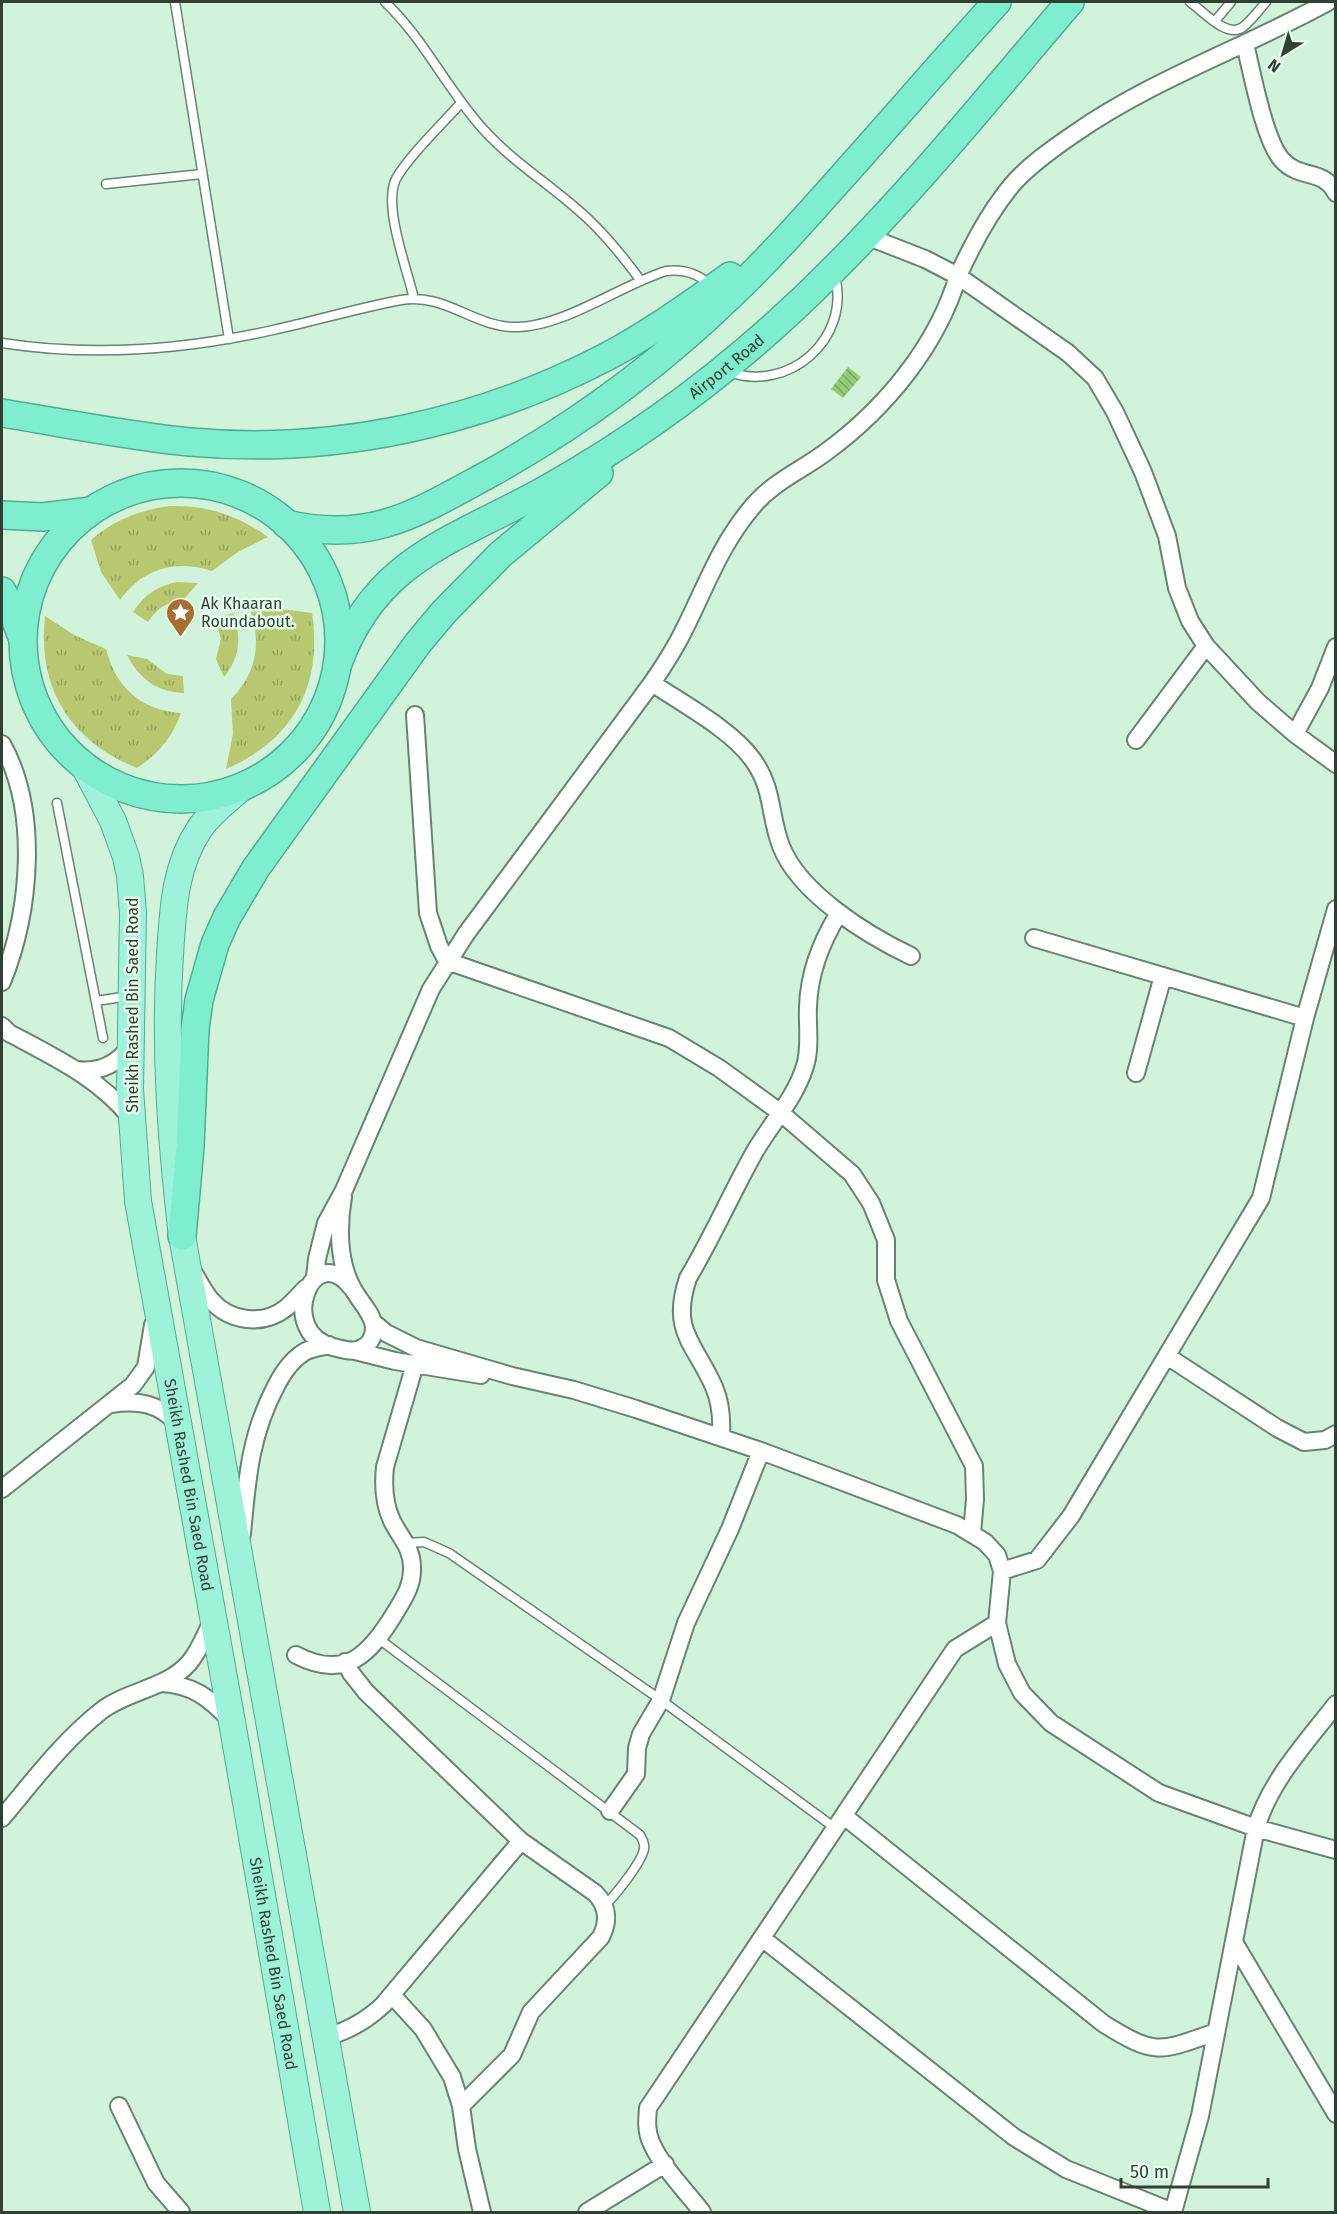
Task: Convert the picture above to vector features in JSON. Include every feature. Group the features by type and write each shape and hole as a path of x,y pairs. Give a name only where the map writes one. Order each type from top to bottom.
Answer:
{"highway":[{"path":"286,524 323,531 341,531 382,525 421,511 498,468 580,417 658,359 731,295 798,226 997,2"},
{"name":"Airport Road","path":"337,666 351,632 372,600 384,586 412,562 545,490 637,434 723,370 798,305 866,236 1070,2"},
{"path":"2,413 142,436 228,444 305,443 381,434 459,416 536,390 610,355 680,313 798,226"},
{"path":"182,1236 190,1147 195,1029 199,1000 208,962 227,917 256,868 424,635 501,554 589,482 637,434"},
{"path":"2,591 18,623 23,640 28,680 39,708 54,735 82,764 119,786 159,797 201,797 242,787 276,767 305,739 326,705 337,666 338,627 330,589 312,554 286,524 262,506 233,493 213,487 171,483 129,491 92,510 63,535 41,566 27,602 23,640"},
{"path":"2,515 43,518 92,510"}],"main road":[{"name":"Sheikh Rashed Bin Saed Road","path":"82,764 108,809 126,857 133,904 130,1089 138,1201 232,1722 316,2212"},
{"path":"242,787 200,828 183,865 173,903 168,988 169,1101 173,1158 182,1236 357,2212"}],"street":[{"path":"329,1346 313,1334 305,1320 303,1304 313,1280 326,1223 344,1190 417,1019 447,961 652,683 682,634 715,561 740,521 770,490 826,452 849,433 908,372 945,315 958,276 973,244 1011,186 1048,151 1106,111 1165,80 1283,27 1328,2"},
{"path":"1245,44 1265,126 1281,159 1296,172 1315,175 1331,183 1335,193"},
{"path":"866,236 925,259 958,276 1068,353 1095,378 1143,472 1167,536 1178,588 1190,621 1206,646 1258,702 1335,764"},
{"path":"1136,740 1206,646"},
{"path":"1295,734 1320,688 1335,647"},
{"path":"652,683 731,736 748,754 762,774 768,789 777,835 788,860 812,889 839,913 874,936 911,956"},
{"path":"415,715 428,913 439,946 447,961 669,1038 718,1068 781,1113 852,1174 871,1203 886,1240 886,1280 899,1321 974,1466 975,1499 972,1533"},
{"path":"2,744 14,772 21,800 27,855 23,910 2,982"},
{"path":"1002,1570 1037,1560 1071,1516 1261,1198 1305,1018 1335,909"},
{"path":"721,1437 721,1412 717,1394 690,1346 683,1328 681,1316 683,1297 688,1278 745,1170 800,1082 809,1044 807,1015 810,985 821,947 839,913"},
{"path":"1034,938 1305,1018"},
{"path":"1136,1073 1163,976"},
{"path":"2,1026 9,1034 76,1070 107,1091 132,1119"},
{"path":"76,1070 97,1070 107,1067 117,1062 131,1046"},
{"path":"344,1190 340,1239 351,1287"},
{"path":"188,1262 209,1298 217,1306 236,1317 246,1319 268,1317 278,1313 287,1307 313,1280 329,1272 336,1273 342,1276 351,1287 373,1322 386,1333 416,1348 512,1376 605,1399 761,1451 957,1525 985,1542 997,1555 1002,1570 997,1623 1007,1664 1022,1693 1051,1723 1159,1793 1256,1828 1335,1850"},
{"path":"2,1489 134,1385 146,1367 157,1307"},
{"path":"355,1351 371,1341 373,1322"},
{"path":"241,1558 247,1474 255,1436 264,1409 282,1374 289,1365 306,1352 329,1346 463,1372 512,1376"},
{"path":"1167,1356 1277,1428 1304,1442 1325,1440 1335,1434"},
{"path":"296,1655 325,1665 345,1662 364,1654 379,1639 410,1586 412,1564 406,1543 392,1522 387,1509 383,1481 415,1364"},
{"path":"111,1404 144,1402 164,1410 178,1424"},
{"path":"610,1811 633,1779 637,1768 637,1748 641,1734 661,1700 686,1623 730,1528 761,1451"},
{"path":"2,1818 73,1735 103,1710 120,1699 160,1683 181,1671 189,1662 213,1619"},
{"path":"702,2212 665,2164 650,2140 647,2124 648,2108 955,1649 997,1623"},
{"path":"345,1662 366,1692 522,1841 588,1887 604,1906 606,1922 600,1937 531,2012 512,2055 461,2106"},
{"path":"160,1683 182,1686 202,1694 232,1722"},
{"path":"762,1938 1014,2137 1066,2169 1173,2212 1200,2116 1261,1809 1276,1782 1335,1704"},
{"path":"840,1822 1104,2024 1134,2042 1150,2048 1170,2048 1216,2032"},
{"path":"326,2037 351,2028 374,2014 522,1841"},
{"path":"1234,1942 1335,2114"},
{"path":"392,1995 408,2011 436,2048 452,2077 461,2106 467,2149 482,2212"},
{"path":"119,2106 156,2183 181,2212"},
{"path":"587,2212 665,2164"}],"lane":[{"path":"175,2 228,339"},
{"path":"385,2 420,41 461,103 507,153 594,225 641,281"},
{"path":"1193,2 1229,30 1238,29 1246,24 1266,2"},
{"path":"1215,21 1231,2"},
{"path":"414,299 392,211 392,190 401,171 461,103"},
{"path":"106,184 202,174"},
{"path":"2,344 52,349 140,350 184,346 228,339 414,299 440,303 490,324 518,327 546,323 656,274 677,270 697,276 713,289"},
{"path":"723,370 750,376 776,374 800,365 812,356 822,345 836,317 838,287 833,270"},
{"path":"57,803 103,1038"},
{"path":"96,1001 132,996"},
{"path":"406,1543 424,1542 449,1553 840,1822"},
{"path":"379,1639 640,1835 644,1850 616,1894 604,1906"}],"green space":[{"path":"170,506 197,507 221,513 245,523 268,537 238,552 212,571 185,566 161,569 149,574 129,589 120,600 101,572 91,540 128,517"},
{"path":"177,582 198,583 183,600 163,606 148,622 133,612 152,592"},
{"path":"281,609 312,613 313,664 307,687 298,708 286,726 269,743 226,769 233,734 231,699 251,669 256,646 254,622 250,610"},
{"path":"233,613 238,630 238,647 233,662 224,677 216,659 221,639 215,619"},
{"path":"45,616 74,635 106,649 116,675 132,695 154,707 181,713 164,745 137,768 113,757 93,743 76,727 63,709 53,689 47,666 44,642"},
{"path":"127,655 147,659 167,674 183,676 184,693 165,690 150,683 137,671"}],"building":[{"path":"848,367 861,377 843,398 831,389"}],"place":[{"name":"Ak Khaaran Roundabout.","path":"180,638"}]}
